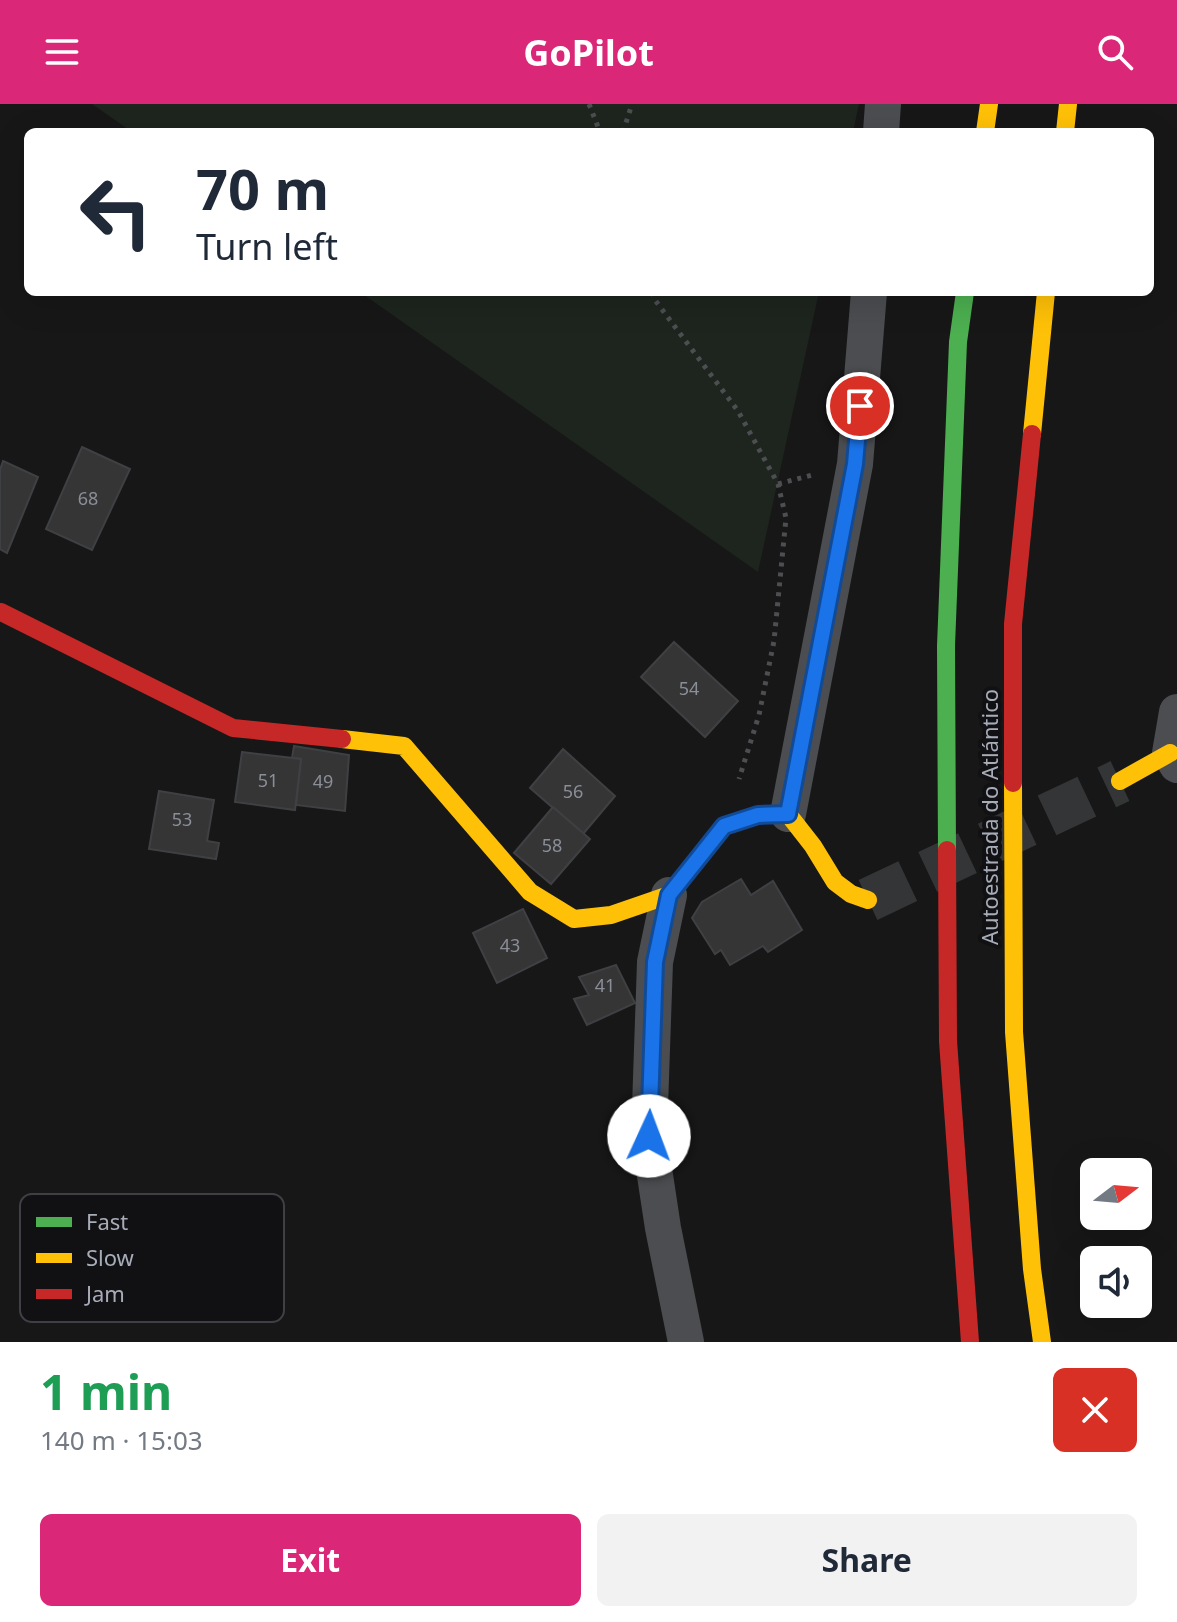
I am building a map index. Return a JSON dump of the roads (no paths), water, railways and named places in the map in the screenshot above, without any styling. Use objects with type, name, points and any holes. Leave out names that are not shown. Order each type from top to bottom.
[{"type":"main road","points":[[986,128],[989,104]]},
{"type":"main road","points":[[1065,128],[1068,104]]},
{"type":"main road","name":"Autoestrada do Atlántico","points":[[964,296],[958,342],[946,646],[948,1041],[970,1342]]},
{"type":"main road","name":"Autoestrada do Atlántico","points":[[1042,1342],[1032,1269],[1014,1032],[1013,624],[1046,296]]},
{"type":"main road","points":[[1,612],[233,728],[404,746],[530,892],[574,919],[611,915],[669,895],[724,826],[758,815],[788,814],[835,882],[851,894],[868,900]]},
{"type":"main road","points":[[1120,781],[1173,759]]},
{"type":"street","points":[[881,128],[883,104]]},
{"type":"street","points":[[788,814],[855,464],[869,296]]},
{"type":"street","points":[[1173,759],[1177,712]]},
{"type":"street","points":[[669,895],[655,962],[649,1136],[663,1228],[686,1342]]},
{"type":"tunnel","points":[[868,900],[1120,781]]}]
